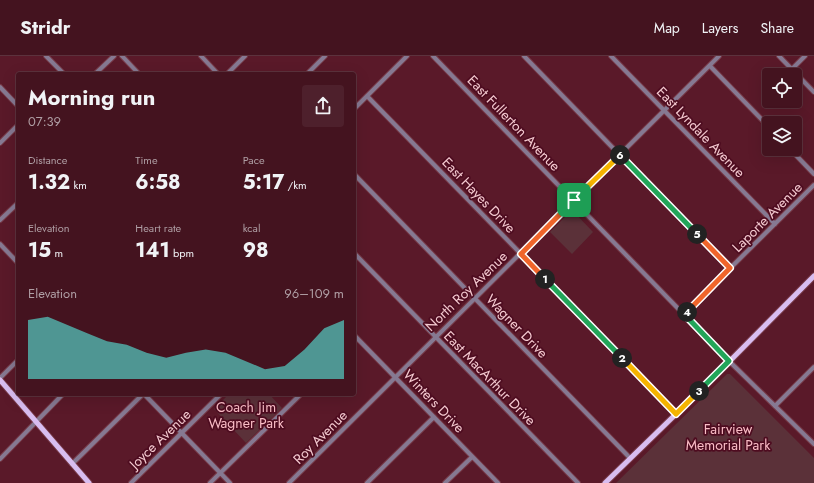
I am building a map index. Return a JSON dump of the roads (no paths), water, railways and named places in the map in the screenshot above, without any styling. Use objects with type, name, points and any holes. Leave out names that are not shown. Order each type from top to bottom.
[{"type":"main road","points":[[605,483],[814,276]]},
{"type":"main road","points":[[0,379],[89,483]]},
{"type":"street","points":[[46,56],[62,72]]},
{"type":"street","points":[[97,72],[114,56]]},
{"type":"street","points":[[122,56],[137,72]]},
{"type":"street","points":[[201,56],[216,72]]},
{"type":"street","points":[[229,72],[245,56]]},
{"type":"street","points":[[309,72],[325,56]]},
{"type":"street","points":[[356,107],[407,56]]},
{"type":"street","name":"East Fullerton Avenue","points":[[433,56],[729,361],[814,444]]},
{"type":"street","points":[[524,56],[730,268]]},
{"type":"street","name":"East Lyndale Avenue","points":[[611,56],[775,224]]},
{"type":"street","name":"North Roy Avenue","points":[[416,356],[521,254],[719,56]]},
{"type":"street","points":[[779,56],[791,68]]},
{"type":"street","points":[[793,68],[805,56]]},
{"type":"street","points":[[710,66],[762,120]]},
{"type":"street","points":[[802,79],[814,92]]},
{"type":"street","points":[[0,87],[16,104]]},
{"type":"street","name":"East Hayes Drive","points":[[367,96],[676,414]]},
{"type":"street","points":[[0,143],[16,127]]},
{"type":"street","points":[[797,156],[814,174]]},
{"type":"street","name":"Wagner Drive","points":[[356,176],[630,458]]},
{"type":"street","name":"Laporte Avenue","points":[[684,314],[814,185]]},
{"type":"street","points":[[0,220],[16,205]]},
{"type":"street","points":[[0,244],[16,261]]},
{"type":"street","name":"East MacArthur Drive","points":[[356,255],[578,483]]},
{"type":"street","name":"Winters Drive","points":[[356,340],[395,377],[498,483]]},
{"type":"street","name":"Roy Avenue","points":[[289,483],[416,356]]},
{"type":"street","points":[[0,379],[16,362]]},
{"type":"street","points":[[775,406],[814,367]]},
{"type":"street","points":[[0,459],[61,396]]},
{"type":"street","points":[[72,464],[141,396]]},
{"type":"street","points":[[145,396],[230,483]]},
{"type":"street","name":"Joyce Avenue","points":[[131,483],[219,396]]},
{"type":"street","points":[[210,483],[299,396]]},
{"type":"street","points":[[367,483],[434,417]]},
{"type":"street","points":[[445,483],[472,457]]},
{"type":"park label","name":"Coach Jim Wagner Park","points":[[246,416]]},
{"type":"park label","name":"Fairview Memorial Park","points":[[728,438]]}]
